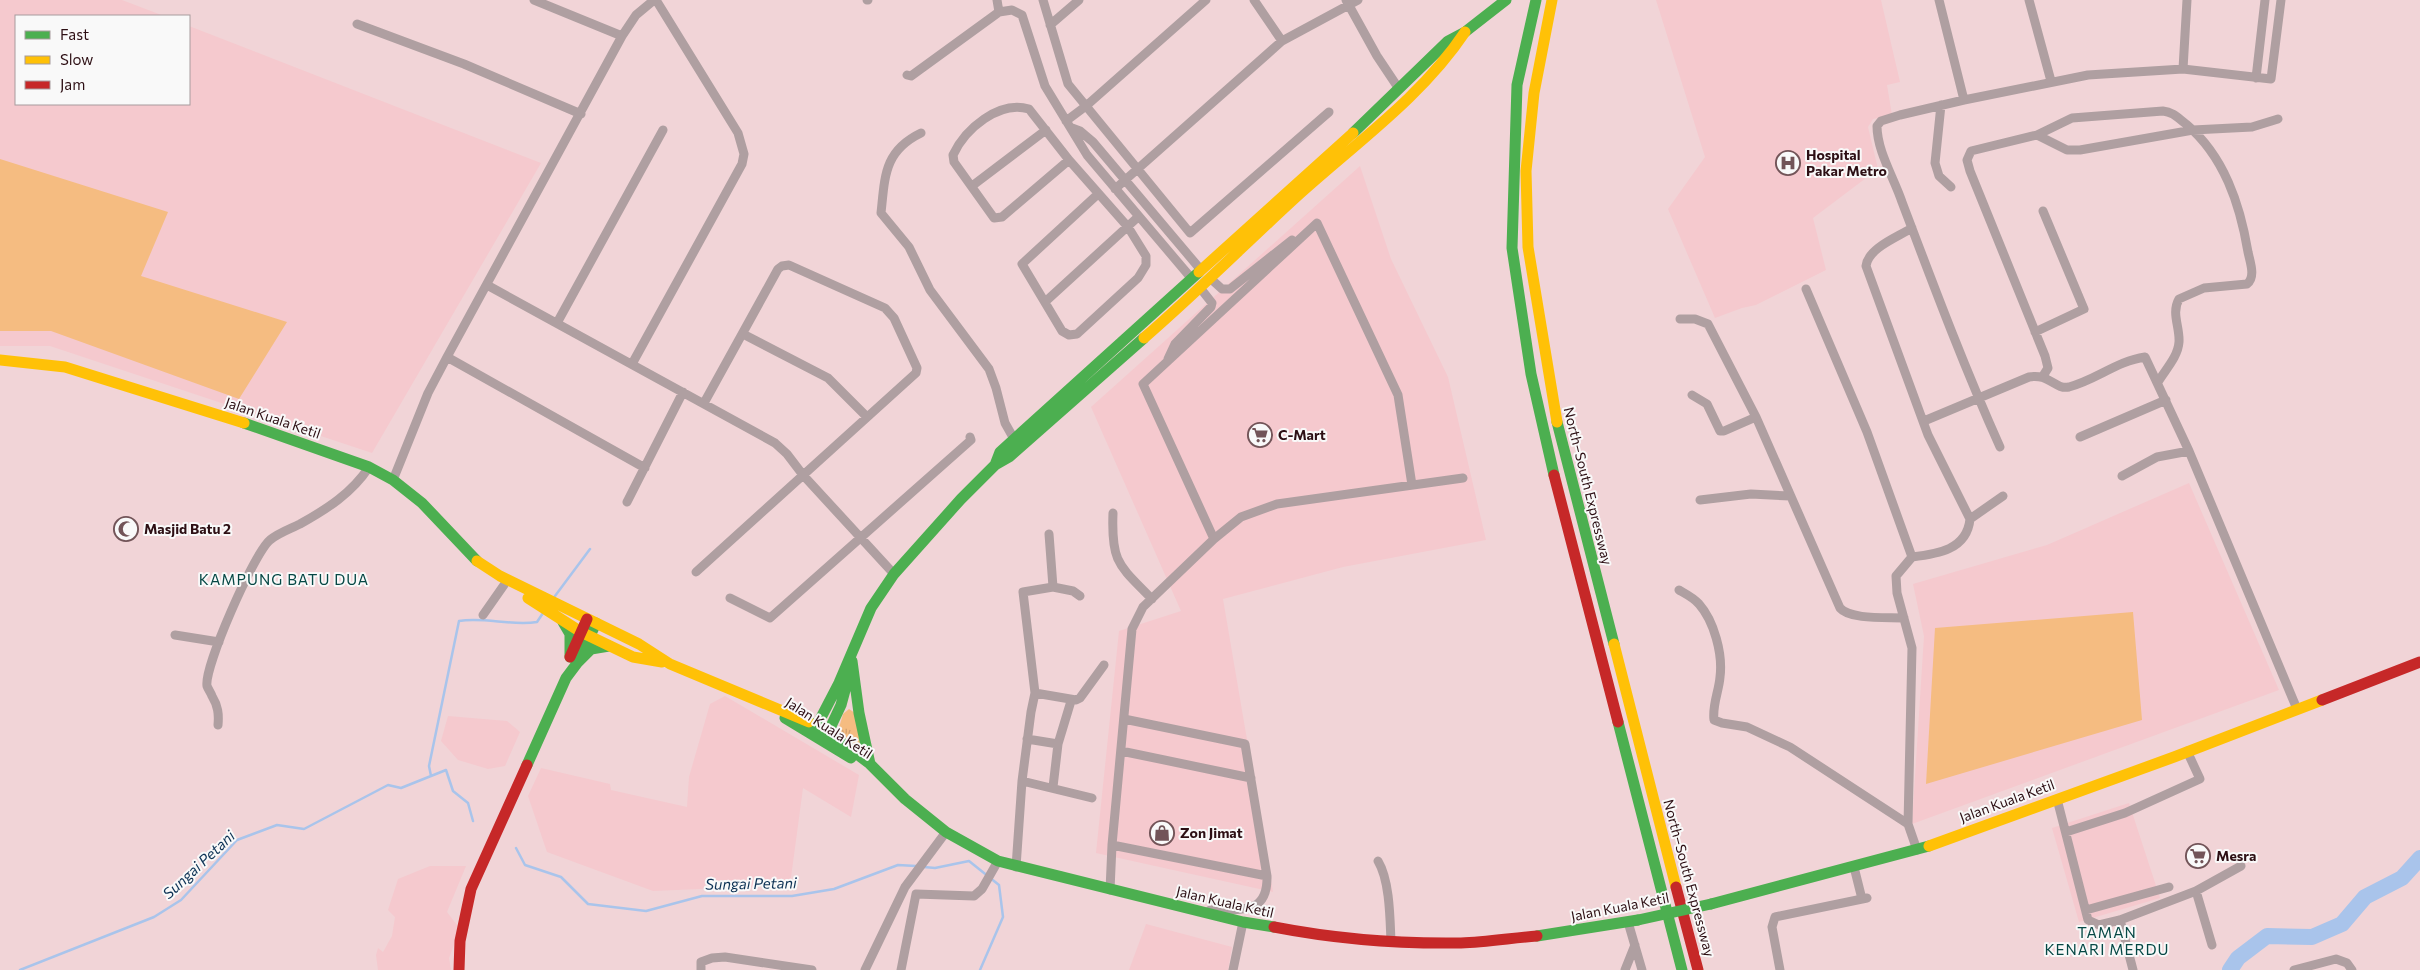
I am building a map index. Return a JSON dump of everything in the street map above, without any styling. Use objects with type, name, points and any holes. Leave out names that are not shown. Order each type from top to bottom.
[{"type":"main road","points":[[995,465],[1000,452],[1192,279],[1399,89],[1448,41],[1465,32],[1506,0]]},
{"type":"main road","points":[[1536,0],[1517,85],[1512,248],[1530,374],[1558,496],[1682,970]]},
{"type":"main road","name":"North–South Expressway","points":[[1552,0],[1534,93],[1526,171],[1528,247],[1554,412],[1698,970]]},
{"type":"main road","points":[[814,730],[839,683],[871,608],[894,574],[956,504],[995,465],[1009,457],[1201,289],[1294,199],[1408,98],[1451,53],[1465,32]]},
{"type":"main road","points":[[1201,270],[1211,279]]},
{"type":"main road","points":[[1192,279],[1201,289]]},
{"type":"main road","name":"Jalan Kuala Ketil","points":[[0,360],[65,367],[95,375],[265,430],[369,467],[393,480],[422,503],[478,562],[502,581],[509,579],[586,634],[633,657],[670,664]]},
{"type":"main road","points":[[556,612],[570,634],[574,659]]},
{"type":"main road","name":"Jalan Kuala Ketil","points":[[556,612],[592,621],[639,644],[670,664],[762,702],[814,730],[870,764],[880,777],[946,832],[998,862],[1243,922],[1313,936],[1391,942],[1463,942],[1550,936],[1711,904],[1854,867],[1916,850],[2057,799],[2420,662]]},
{"type":"main road","points":[[459,970],[460,941],[472,889],[592,621]]},
{"type":"main road","points":[[826,737],[840,712],[848,687],[856,641]]},
{"type":"main road","points":[[574,659],[594,647],[600,645],[611,646]]},
{"type":"main road","points":[[852,661],[859,713],[870,764]]},
{"type":"main road","name":"Jalan Kuala Ketil","points":[[826,737],[874,775],[880,777]]},
{"type":"street","points":[[534,0],[622,36]]},
{"type":"street","points":[[393,480],[428,393],[622,36],[636,15],[655,0],[738,133],[743,143],[744,154],[742,164],[632,364]]},
{"type":"street","points":[[996,0],[999,12]]},
{"type":"street","points":[[1043,0],[1068,84],[1190,233],[1329,112]]},
{"type":"street","points":[[1050,25],[1080,0]]},
{"type":"street","points":[[1069,124],[1086,106],[1206,0]]},
{"type":"street","points":[[1254,0],[1282,41]]},
{"type":"street","points":[[1115,189],[1282,41],[1347,3],[1358,0]]},
{"type":"street","points":[[1939,0],[1964,100]]},
{"type":"street","points":[[2030,0],[2051,81]]},
{"type":"street","points":[[2183,69],[2188,0]]},
{"type":"street","points":[[2256,78],[2265,0]]},
{"type":"street","points":[[2000,447],[1978,398],[1912,228],[1883,150],[1877,126],[1881,121],[1941,105],[2051,81],[2088,75],[2183,69],[2271,79],[2281,0]]},
{"type":"street","points":[[1347,3],[1377,56],[1399,89]]},
{"type":"street","points":[[906,75],[911,76],[999,12],[1012,10],[1022,16],[1045,86],[1087,155],[1192,279]]},
{"type":"street","points":[[357,24],[464,64],[581,114]]},
{"type":"street","points":[[1941,105],[1935,162],[1939,176],[1951,187]]},
{"type":"street","points":[[1069,160],[1000,219],[991,215],[954,162],[953,155],[969,134],[991,115],[1004,108],[1020,106],[1029,109],[1069,160],[1128,227],[1146,256],[1146,265],[1138,278],[1077,334],[1069,335],[1062,331],[1022,266],[1023,262],[1098,194]]},
{"type":"street","points":[[2043,376],[2048,368],[2047,362],[1993,231],[1967,160],[1971,151],[2038,135],[2072,118],[2163,111],[2174,114],[2193,130],[2217,160],[2235,195],[2244,226],[2252,277],[2246,284],[2204,288],[2179,299],[2175,309],[2179,340],[2178,348],[2158,382]]},
{"type":"street","points":[[2038,135],[2067,150],[2073,151],[2193,130],[2244,128],[2278,119]]},
{"type":"street","points":[[1069,124],[1093,142],[1201,270]]},
{"type":"street","points":[[557,323],[663,130]]},
{"type":"street","points":[[972,186],[1046,130]]},
{"type":"street","points":[[921,133],[906,140],[896,150],[891,159],[885,175],[881,212],[909,247],[930,290],[989,369],[996,388],[1004,423],[1014,439]]},
{"type":"street","points":[[2034,332],[2084,309],[2043,211]]},
{"type":"street","points":[[1045,302],[1138,217]]},
{"type":"street","points":[[1214,538],[1143,384],[1317,223],[1395,389],[1412,485]]},
{"type":"street","points":[[1912,228],[1878,248],[1867,260],[1866,266],[1935,449],[1970,519]]},
{"type":"street","points":[[1211,279],[1222,289],[1230,289],[1290,241],[1303,236]]},
{"type":"street","points":[[696,572],[916,373],[917,368],[894,318],[885,308],[789,265],[782,266],[778,269],[704,403]]},
{"type":"street","points":[[487,285],[775,443],[894,574]]},
{"type":"street","points":[[1167,362],[1175,344],[1211,307],[1212,303],[1201,289]]},
{"type":"street","points":[[1806,289],[1867,432],[1912,558]]},
{"type":"street","points":[[1680,319],[1695,319],[1708,324],[1756,416],[1842,611],[1855,616],[1904,618]]},
{"type":"street","points":[[743,334],[828,378],[866,417]]},
{"type":"street","points":[[447,357],[645,468]]},
{"type":"street","points":[[1924,421],[2029,377],[2043,376],[2059,386],[2070,386],[2124,362],[2145,357],[2189,451],[2297,709]]},
{"type":"street","points":[[627,502],[683,392]]},
{"type":"street","points":[[1692,395],[1707,404],[1720,431],[1724,432],[1756,416]]},
{"type":"street","points":[[2080,437],[2166,400]]},
{"type":"street","points":[[730,598],[770,619],[971,440],[970,437]]},
{"type":"street","points":[[2122,476],[2157,457],[2189,451]]},
{"type":"street","points":[[218,725],[218,710],[207,686],[211,662],[229,616],[260,552],[270,540],[308,520],[345,495],[359,483],[369,467]]},
{"type":"street","points":[[1110,890],[1112,845],[1132,629],[1143,607],[1214,538],[1241,517],[1278,504],[1462,478]]},
{"type":"street","points":[[1700,500],[1751,494],[1790,496]]},
{"type":"street","points":[[1916,850],[1908,824],[1912,648],[1897,593],[1896,576],[1912,558],[1937,554],[1957,545],[1965,535],[1970,519],[2002,496]]},
{"type":"street","points":[[1113,513],[1112,538],[1116,559],[1152,599]]},
{"type":"street","points":[[1049,534],[1053,587]]},
{"type":"street","points":[[484,615],[502,581]]},
{"type":"street","points":[[1016,867],[1022,780],[1027,739],[1036,693],[1023,592],[1053,587],[1073,591],[1080,596]]},
{"type":"street","points":[[1680,590],[1698,602],[1709,617],[1715,636],[1720,677],[1713,713],[1714,720],[1747,727],[1790,747],[1908,824]]},
{"type":"street","points":[[175,635],[219,642]]},
{"type":"street","points":[[1036,693],[1071,701],[1080,698],[1104,665]]},
{"type":"street","points":[[1052,787],[1058,744],[1071,701]]},
{"type":"street","points":[[1124,719],[1245,744],[1268,876],[1266,893],[1263,899],[1254,906],[1245,909],[1198,911]]},
{"type":"street","points":[[1027,739],[1058,744]]},
{"type":"street","points":[[1121,751],[1251,778]]},
{"type":"street","points":[[2066,832],[2124,813],[2200,779],[2187,751]]},
{"type":"street","points":[[1022,780],[1092,798]]},
{"type":"street","points":[[2057,799],[2088,920],[2093,923],[2100,925],[2120,920],[2196,891],[2241,866]]},
{"type":"street","points":[[865,970],[907,884],[946,832]]},
{"type":"street","points":[[1112,845],[1268,876]]},
{"type":"street","points":[[1378,861],[1382,868],[1386,890],[1391,942]]},
{"type":"street","points":[[907,884],[916,894],[970,897],[982,889],[998,862]]},
{"type":"street","points":[[1780,970],[1772,927],[1775,917],[1865,899],[1854,867]]},
{"type":"street","points":[[2086,910],[2169,888]]},
{"type":"street","points":[[2196,891],[2212,945]]},
{"type":"street","points":[[901,970],[916,894]]},
{"type":"street","points":[[2120,920],[2132,970]]},
{"type":"street","points":[[1633,921],[1635,945],[1642,970]]},
{"type":"street","points":[[1234,970],[1243,922]]},
{"type":"street","points":[[1625,970],[1635,945]]},
{"type":"street","points":[[701,970],[702,962],[718,957],[812,970]]},
{"type":"street","points":[[2294,970],[2336,960],[2347,963],[2352,970]]},
{"type":"shaded area","points":[[0,0],[122,0],[161,15],[15,15],[15,105],[190,105],[190,26],[541,163],[372,453],[50,346],[0,346]]},
{"type":"shaded area","name":"Hospital Pakar Metro","points":[[1656,0],[1881,0],[1900,82],[1887,85],[1892,115],[1873,119],[1868,127],[1878,169],[1813,218],[1826,270],[1756,305],[1715,318],[1668,209],[1705,157]]},
{"type":"shaded area","points":[[1360,166],[1391,259],[1448,377],[1486,540],[1343,567],[1223,599],[1273,892],[1096,853],[1119,631],[1181,611],[1091,407]]},
{"type":"shaded area","points":[[2189,483],[2279,690],[1912,824],[1924,636],[1913,584],[2047,545]]},
{"type":"shaded area","points":[[725,696],[859,775],[851,817],[803,788],[790,885],[653,891],[547,852],[528,796],[541,768],[610,784],[611,790],[687,807],[689,777],[710,704]]},
{"type":"shaded area","points":[[448,716],[507,721],[520,732],[505,766],[488,769],[458,760],[441,741]]},
{"type":"shaded area","points":[[2129,803],[2160,898],[2079,922],[2052,828]]},
{"type":"shaded area","points":[[430,866],[466,866],[447,912],[460,929],[449,958],[451,970],[378,970],[376,955],[378,948],[383,952],[392,936],[395,917],[388,910],[398,879]]},
{"type":"shaded area","points":[[1146,924],[1232,947],[1228,970],[1129,970]]},
{"type":"green space","points":[[0,159],[168,212],[141,276],[287,322],[239,399],[51,331],[0,331]]},
{"type":"green space","points":[[2133,612],[2142,720],[1926,784],[1935,628]]},
{"type":"green space","points":[[849,709],[855,713],[865,752],[838,731],[843,714]]},
{"type":"waterway","points":[[555,596],[590,549]]},
{"type":"waterway","points":[[431,776],[429,766],[459,621],[478,620],[527,623],[537,622],[543,613]]},
{"type":"waterway","name":"Sungai Petani","points":[[20,970],[154,917],[181,900],[237,840],[277,825],[304,829],[388,785],[401,788],[446,770],[453,791],[468,803],[473,821]]},
{"type":"waterway","name":"Sungai Petani","points":[[516,848],[525,865],[561,877],[588,904],[646,911],[702,896],[792,896],[834,889],[898,865],[916,866]]},
{"type":"waterway","points":[[2230,970],[2238,958],[2267,936],[2312,937],[2342,924],[2365,897],[2402,878],[2420,858]]},
{"type":"waterway","name":"Sungai Petani","points":[[924,867],[935,868],[969,861],[999,885],[1003,917],[980,970]]},
{"type":"traffic: fast","points":[[1353,133],[1448,41],[1465,32],[1506,0]]},
{"type":"traffic: fast","points":[[1536,0],[1517,85],[1512,248],[1531,374],[1554,475]]},
{"type":"traffic: fast","points":[[995,465],[1000,452],[1199,272]]},
{"type":"traffic: fast","points":[[813,733],[839,683],[871,608],[894,574],[961,499],[995,465],[1009,457],[1144,338]]},
{"type":"traffic: fast","points":[[1557,422],[1614,644]]},
{"type":"traffic: fast","points":[[244,423],[369,467],[393,480],[422,503],[477,561]]},
{"type":"traffic: fast","points":[[563,622],[570,634],[570,657]]},
{"type":"traffic: fast","points":[[527,765],[566,678],[578,662],[596,623]]},
{"type":"traffic: fast","points":[[578,662],[591,649],[609,646]]},
{"type":"traffic: fast","points":[[852,661],[859,713],[870,764]]},
{"type":"traffic: fast","points":[[825,739],[841,705],[851,668]]},
{"type":"traffic: fast","points":[[785,718],[851,758]]},
{"type":"traffic: fast","points":[[809,722],[828,732],[870,764],[905,799],[946,832],[998,861],[1243,922],[1274,927]]},
{"type":"traffic: fast","points":[[1618,722],[1682,970]]},
{"type":"traffic: fast","points":[[1711,904],[1929,846]]},
{"type":"traffic: fast","points":[[1638,920],[1711,904]]},
{"type":"traffic: fast","points":[[1537,936],[1638,920]]},
{"type":"traffic: slow","points":[[1552,0],[1534,93],[1526,171],[1528,247],[1557,422]]},
{"type":"traffic: slow","points":[[1144,338],[1294,199],[1407,100],[1447,56],[1465,32]]},
{"type":"traffic: slow","points":[[1199,272],[1353,133]]},
{"type":"traffic: slow","points":[[0,360],[65,367],[244,423]]},
{"type":"traffic: slow","points":[[477,561],[500,576],[639,644],[670,664],[809,722]]},
{"type":"traffic: slow","points":[[528,598],[581,632],[633,657],[662,662]]},
{"type":"traffic: slow","points":[[1614,644],[1676,887]]},
{"type":"traffic: slow","points":[[1929,846],[2174,757],[2322,700]]},
{"type":"traffic: jam","points":[[1554,475],[1618,722]]},
{"type":"traffic: jam","points":[[570,657],[587,619]]},
{"type":"traffic: jam","points":[[2322,700],[2420,662]]},
{"type":"traffic: jam","points":[[459,970],[460,941],[471,889],[527,765]]},
{"type":"traffic: jam","points":[[1676,887],[1698,970]]},
{"type":"traffic: jam","points":[[1274,927],[1344,938],[1414,943],[1480,942],[1537,936]]},
{"type":"place","name":"Hospital Pakar Metro","points":[[1788,163]]},
{"type":"place","name":"C-Mart","points":[[1260,435]]},
{"type":"place","name":"Masjid Batu 2","points":[[126,529]]},
{"type":"place","name":"Zon Jimat","points":[[1162,833]]},
{"type":"place","name":"Mesra","points":[[2198,856]]},
{"type":"district","name":"KAMPUNG BATU DUA","points":[[284,580]]},
{"type":"district","name":"TAMAN KENARI MERDU","points":[[2107,942]]}]
